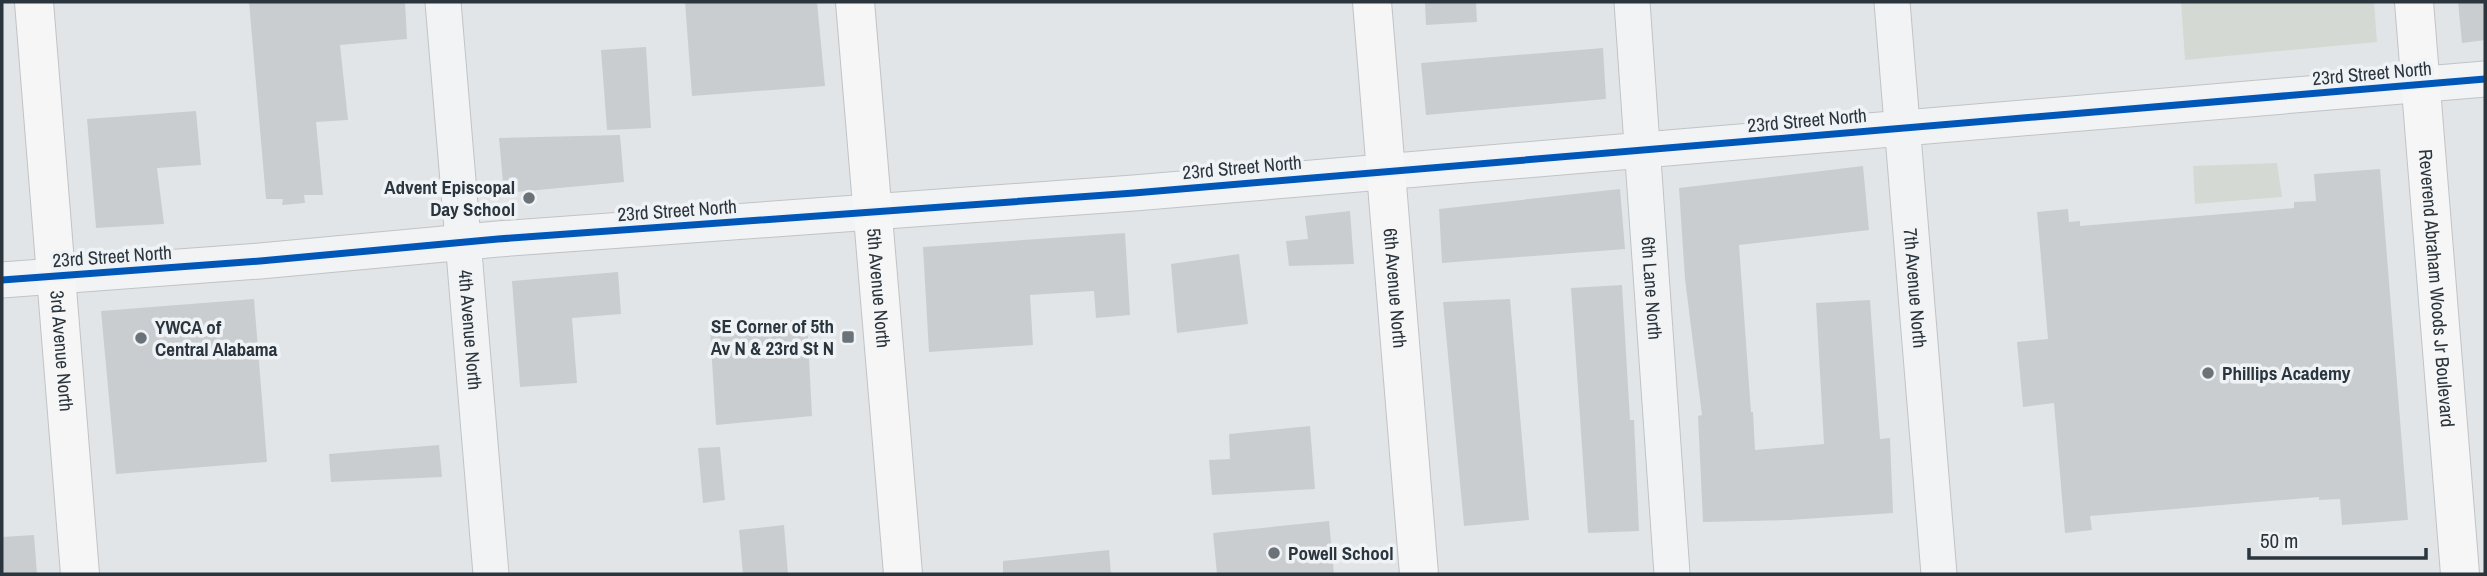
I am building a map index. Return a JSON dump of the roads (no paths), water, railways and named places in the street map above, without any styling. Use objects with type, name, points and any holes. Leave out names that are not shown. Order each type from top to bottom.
[{"type":"main road","name":"3rd Avenue North","points":[[34,2],[80,574]]},
{"type":"main road","name":"5th Avenue North","points":[[855,2],[903,574]]},
{"type":"main road","name":"6th Avenue North","points":[[1372,2],[1419,574]]},
{"type":"main road","name":"Reverend Abraham Woods Jr Boulevard","points":[[2414,2],[2460,574]]},
{"type":"street","name":"4th Avenue North","points":[[443,2],[491,574]]},
{"type":"street","name":"6th Lane North","points":[[1632,2],[1672,574]]},
{"type":"street","name":"7th Avenue North","points":[[1892,2],[1939,574]]},
{"type":"street","name":"23rd Street North","points":[[2,280],[873,210],[1134,193],[2485,79]]},
{"type":"place","name":"Advent Episcopal Day School","points":[[529,198]]},
{"type":"place","name":"SE Corner of 5th Av N & 23rd St N","points":[[848,337]]},
{"type":"place","name":"YWCA of Central Alabama","points":[[141,338]]},
{"type":"place","name":"Phillips Academy","points":[[2208,373]]},
{"type":"place","name":"Powell School","points":[[1274,553]]}]
